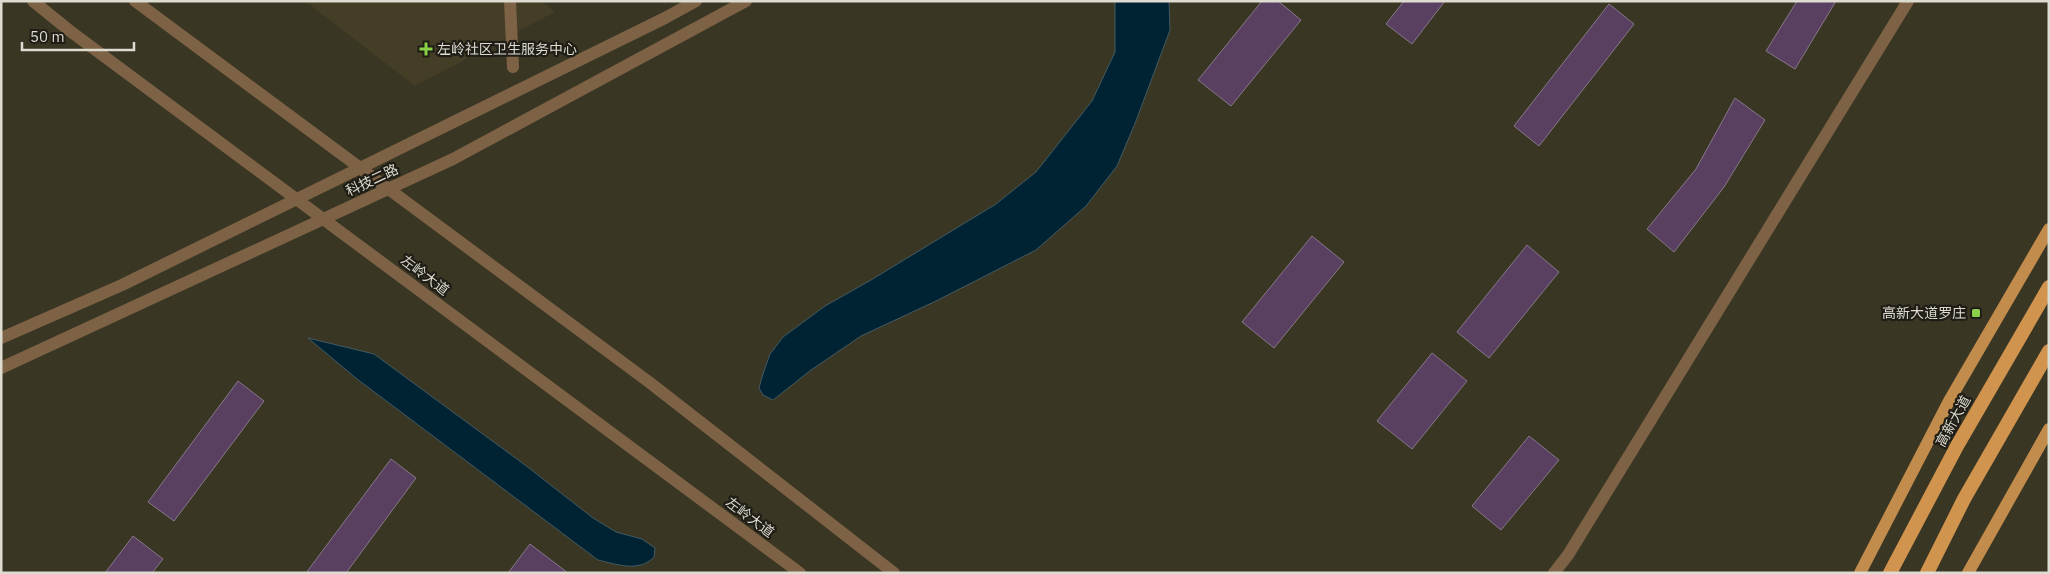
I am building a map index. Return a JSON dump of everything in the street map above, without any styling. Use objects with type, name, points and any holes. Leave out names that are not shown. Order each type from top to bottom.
[{"type":"highway","name":"高新大道","points":[[1890,573],[1957,446],[2049,287]]},
{"type":"highway","points":[[1927,573],[1964,499],[2049,351]]},
{"type":"main road","points":[[1860,573],[1949,401],[2049,229]]},
{"type":"main road","points":[[1968,573],[2049,429]]},
{"type":"street","name":"左岭大道","points":[[33,1],[800,573]]},
{"type":"street","points":[[135,1],[649,382],[894,573]]},
{"type":"street","points":[[510,1],[513,67]]},
{"type":"street","name":"科技二路","points":[[1,338],[122,285],[696,1]]},
{"type":"street","name":"科技二路","points":[[1,368],[453,159],[746,1]]},
{"type":"street","points":[[1554,573],[1568,555],[1908,1]]},
{"type":"shaded area","name":"左岭社区卫生服务中心","points":[[305,1],[541,1],[555,12],[415,86]]},
{"type":"water","points":[[1115,1],[1169,1],[1170,30],[1117,166],[1086,206],[1036,250],[936,301],[861,336],[811,370],[773,400],[763,395],[759,388],[762,377],[770,354],[783,337],[825,306],[996,204],[1036,172],[1092,101],[1115,52]]},
{"type":"water","points":[[308,338],[374,354],[525,465],[593,518],[616,532],[642,539],[655,548],[654,557],[648,562],[634,566],[598,560],[357,379]]},
{"type":"building","points":[[1262,1],[1278,1],[1301,20],[1231,106],[1198,80]]},
{"type":"building","points":[[1404,1],[1445,1],[1412,44],[1386,24]]},
{"type":"building","points":[[1797,1],[1836,1],[1795,69],[1766,51]]},
{"type":"building","points":[[1609,4],[1634,24],[1539,146],[1514,126]]},
{"type":"building","points":[[1735,98],[1765,120],[1724,187],[1674,252],[1647,229],[1696,169]]},
{"type":"building","points":[[1312,236],[1344,262],[1274,348],[1242,322]]},
{"type":"building","points":[[1527,245],[1559,272],[1489,358],[1457,332]]},
{"type":"building","points":[[1432,353],[1467,381],[1412,449],[1377,421]]},
{"type":"building","points":[[238,381],[264,401],[174,521],[148,502]]},
{"type":"building","points":[[1529,436],[1559,460],[1501,530],[1472,506]]},
{"type":"building","points":[[391,459],[416,478],[346,573],[306,573]]},
{"type":"building","points":[[133,536],[163,559],[152,573],[105,573]]},
{"type":"building","points":[[530,544],[568,573],[508,573]]},
{"type":"place","name":"左岭社区卫生服务中心","points":[[426,49]]},
{"type":"place","name":"高新大道罗庄","points":[[1976,313]]}]
